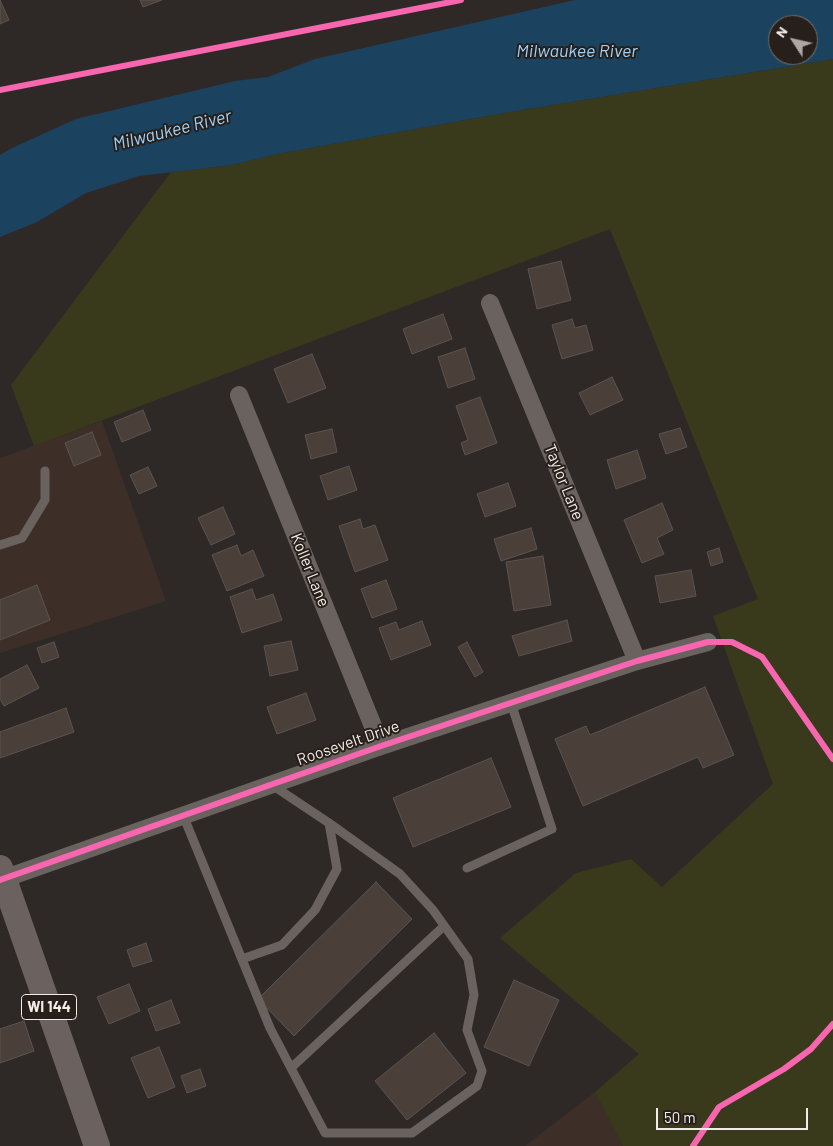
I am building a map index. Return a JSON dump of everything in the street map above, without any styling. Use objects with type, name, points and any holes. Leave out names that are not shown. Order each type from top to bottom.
[{"type":"main road","name":"WI 144","points":[[1,876],[97,1146]]},
{"type":"street","name":"Taylor Lane","points":[[490,303],[637,661]]},
{"type":"street","name":"Koller Lane","points":[[239,395],[381,746]]},
{"type":"street","name":"Roosevelt Drive","points":[[1,876],[637,661],[708,642]]},
{"type":"lane","points":[[0,545],[22,538],[36,515],[45,500],[45,471]]},
{"type":"lane","points":[[467,868],[552,829],[511,703]]},
{"type":"lane","points":[[183,815],[270,1028],[325,1133],[412,1133],[477,1086],[482,1071],[467,1030],[474,996],[468,959],[433,910],[400,874],[330,823],[271,784]]},
{"type":"lane","points":[[242,959],[282,945],[315,910],[337,869],[330,823]]},
{"type":"lane","points":[[291,1068],[444,926]]},
{"type":"shaded area","points":[[102,421],[166,601],[0,653],[0,458]]},
{"type":"shaded area","points":[[595,1092],[623,1146],[525,1146]]},
{"type":"green space","points":[[833,59],[833,1146],[623,1146],[595,1092],[639,1054],[500,938],[576,873],[631,859],[662,887],[773,784],[713,616],[758,599],[610,229],[34,446],[11,385],[171,172],[232,165],[277,154],[504,113],[796,65],[818,65],[818,61]]},
{"type":"water","name":"Milwaukee River","points":[[575,0],[833,0],[833,59],[818,61],[818,15],[768,15],[768,65],[796,65],[504,113],[277,154],[232,165],[139,176],[86,193],[37,222],[0,237],[0,155],[76,119],[235,81],[268,77],[315,59]]},
{"type":"building","points":[[0,0],[9,20],[0,24]]},
{"type":"building","points":[[140,0],[162,0],[143,7]]},
{"type":"building","points":[[561,261],[571,300],[537,309],[528,269]]},
{"type":"building","points":[[443,314],[452,339],[412,354],[403,329]]},
{"type":"building","points":[[572,319],[575,328],[586,325],[593,350],[562,359],[552,325]]},
{"type":"building","points":[[465,348],[475,379],[448,388],[438,357]]},
{"type":"building","points":[[312,354],[326,388],[288,403],[274,369]]},
{"type":"building","points":[[612,377],[623,400],[590,415],[579,393]]},
{"type":"building","points":[[480,397],[497,443],[465,455],[461,443],[468,440],[456,406]]},
{"type":"building","points":[[143,410],[151,430],[122,442],[114,422]]},
{"type":"building","points":[[680,428],[687,447],[666,454],[659,434]]},
{"type":"building","points":[[332,429],[337,452],[311,459],[305,435]]},
{"type":"building","points":[[92,432],[101,455],[74,466],[65,443]]},
{"type":"building","points":[[637,450],[646,478],[616,489],[607,460]]},
{"type":"building","points":[[349,466],[357,490],[328,500],[320,476]]},
{"type":"building","points":[[148,467],[157,486],[139,494],[130,475]]},
{"type":"building","points":[[508,483],[516,506],[485,517],[477,494]]},
{"type":"building","points":[[662,503],[673,530],[657,538],[664,554],[642,563],[624,520]]},
{"type":"building","points":[[223,507],[235,534],[211,545],[198,518]]},
{"type":"building","points":[[360,519],[363,529],[375,525],[388,560],[355,572],[339,526]]},
{"type":"building","points":[[531,528],[537,549],[501,561],[494,539]]},
{"type":"building","points":[[237,545],[241,556],[253,550],[264,576],[227,591],[212,555]]},
{"type":"building","points":[[719,548],[723,562],[711,566],[707,552]]},
{"type":"building","points":[[543,556],[551,605],[514,611],[506,562]]},
{"type":"building","points":[[691,570],[696,596],[660,603],[655,576]]},
{"type":"building","points":[[386,580],[397,609],[372,618],[361,589]]},
{"type":"building","points":[[37,585],[50,620],[0,640],[0,600]]},
{"type":"building","points":[[252,589],[256,600],[273,594],[282,620],[242,633],[230,597]]},
{"type":"building","points":[[567,620],[572,641],[519,656],[512,636]]},
{"type":"building","points":[[422,621],[431,645],[391,660],[379,628],[396,622],[399,630]]},
{"type":"building","points":[[291,641],[298,670],[270,676],[264,646]]},
{"type":"building","points":[[54,642],[59,657],[42,663],[37,648]]},
{"type":"building","points":[[467,642],[483,672],[475,677],[458,647]]},
{"type":"building","points":[[27,665],[39,688],[4,706],[0,699],[0,679]]},
{"type":"building","points":[[705,687],[734,755],[703,768],[698,757],[583,806],[555,739],[586,726],[590,735]]},
{"type":"building","points":[[306,693],[316,720],[277,734],[267,707]]},
{"type":"building","points":[[66,708],[74,732],[0,758],[0,732]]},
{"type":"building","points":[[491,758],[511,807],[413,847],[393,798]]},
{"type":"building","points":[[376,882],[412,919],[294,1036],[258,999]]},
{"type":"building","points":[[146,943],[152,961],[133,967],[127,950]]},
{"type":"building","points":[[514,980],[559,1000],[529,1066],[484,1047]]},
{"type":"building","points":[[129,984],[140,1011],[109,1024],[97,997]]},
{"type":"building","points":[[171,1000],[180,1023],[156,1031],[148,1009]]},
{"type":"building","points":[[24,1021],[34,1051],[0,1063],[0,1029]]},
{"type":"building","points":[[434,1033],[466,1073],[407,1120],[375,1081]]},
{"type":"building","points":[[159,1047],[175,1087],[148,1098],[131,1058]]},
{"type":"building","points":[[200,1069],[206,1086],[187,1093],[181,1076]]},
{"type":"cycle path","points":[[0,90],[461,0]]},
{"type":"cycle path","points":[[0,880],[381,746],[637,661],[708,642],[732,642],[762,657],[833,759]]},
{"type":"cycle path","points":[[693,1146],[719,1107],[784,1069],[811,1049],[833,1024]]}]
